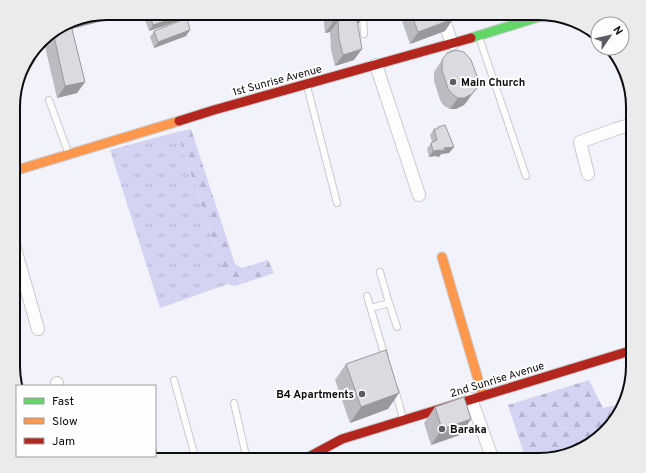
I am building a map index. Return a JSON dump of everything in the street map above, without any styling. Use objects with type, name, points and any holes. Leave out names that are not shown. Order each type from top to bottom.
[{"type":"street","points":[[444,20],[452,44]]},
{"type":"street","name":"1st Sunrise Avenue","points":[[20,169],[214,110],[452,44],[522,20]]},
{"type":"street","points":[[376,65],[419,194]]},
{"type":"street","points":[[588,174],[580,142],[626,126]]},
{"type":"street","points":[[442,257],[491,453]]},
{"type":"street","points":[[20,266],[38,329]]},
{"type":"street","name":"2nd Sunrise Avenue","points":[[315,453],[342,440],[626,352]]},
{"type":"lane","points":[[363,20],[364,34]]},
{"type":"lane","points":[[478,36],[526,176]]},
{"type":"lane","points":[[307,84],[337,202]]},
{"type":"lane","points":[[49,100],[69,154]]},
{"type":"lane","points":[[380,272],[397,327]]},
{"type":"lane","points":[[367,296],[386,360]]},
{"type":"lane","points":[[370,308],[389,303]]},
{"type":"lane","points":[[174,380],[194,453]]},
{"type":"lane","points":[[393,383],[404,420]]},
{"type":"lane","points":[[234,403],[245,453]]},
{"type":"green space","points":[[191,129],[235,264],[242,268],[268,260],[274,273],[235,286],[228,284],[177,132]]},
{"type":"green space","points":[[177,132],[228,284],[160,308],[110,150]]},
{"type":"green space","points":[[589,380],[603,408],[617,405],[605,423],[588,438],[578,444],[562,450],[539,453],[524,453],[508,405]]},
{"type":"building","points":[[151,20],[168,20],[153,25]]},
{"type":"building","points":[[182,20],[188,20],[190,30],[158,42],[154,31]]},
{"type":"building","points":[[333,20],[357,20],[362,49],[343,55],[339,39],[338,21],[333,22]]},
{"type":"building","points":[[414,20],[450,20],[418,32]]},
{"type":"building","points":[[72,28],[85,82],[65,86],[54,38]]},
{"type":"building","points":[[456,50],[464,52],[471,60],[478,79],[477,88],[472,94],[464,98],[458,98],[448,89],[442,70],[442,60],[447,53]]},
{"type":"building","points":[[445,125],[454,147],[444,148],[444,151],[433,151],[431,143],[437,140],[434,129],[438,129],[438,127]]},
{"type":"building","points":[[386,350],[399,393],[361,407],[346,364]]},
{"type":"building","points":[[464,397],[471,419],[442,429],[435,407]]},
{"type":"traffic: fast","points":[[471,38],[529,20]]},
{"type":"traffic: slow","points":[[20,169],[179,121]]},
{"type":"traffic: slow","points":[[442,257],[483,396]]},
{"type":"traffic: jam","points":[[179,121],[471,38]]},
{"type":"traffic: jam","points":[[316,453],[342,439],[626,352]]},
{"type":"place","name":"Main Church","points":[[453,82]]},
{"type":"place","name":"B4 Apartments","points":[[362,394]]},
{"type":"place","name":"Baraka","points":[[442,429]]}]
